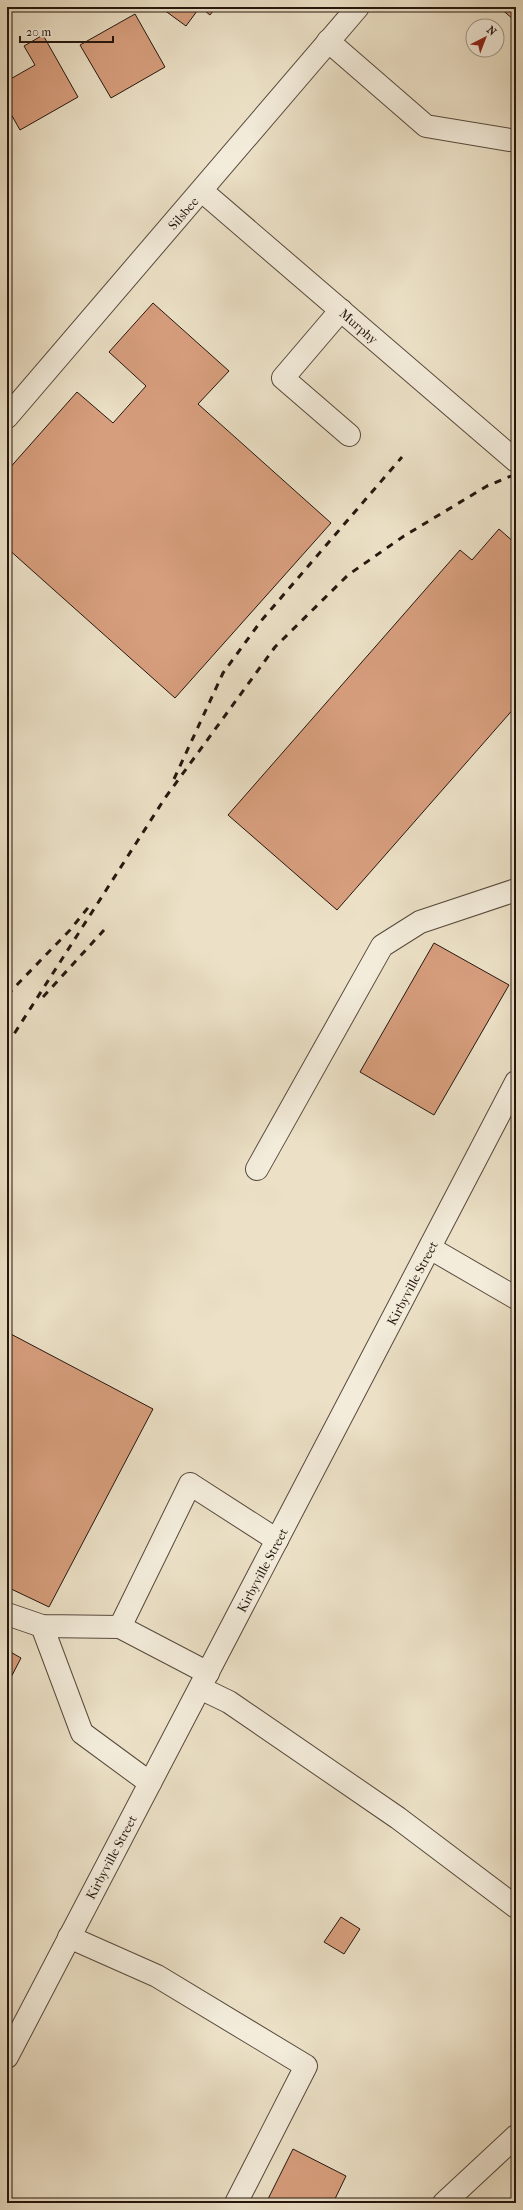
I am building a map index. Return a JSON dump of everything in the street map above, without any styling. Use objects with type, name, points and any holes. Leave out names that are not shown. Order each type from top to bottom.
[{"type":"street","name":"Silsbee","points":[[7,417],[358,7]]},
{"type":"street","points":[[328,41],[426,126],[516,140]]},
{"type":"street","name":"Murphy","points":[[202,191],[516,461]]},
{"type":"street","points":[[341,310],[283,378],[349,435]]},
{"type":"street","points":[[257,1169],[382,946],[420,922],[516,890]]},
{"type":"street","name":"Kirbyville Street","points":[[7,2057],[516,1082]]},
{"type":"street","points":[[430,1248],[516,1298]]},
{"type":"street","points":[[120,1627],[190,1484],[277,1540]]},
{"type":"street","points":[[7,1614],[42,1626],[120,1627],[204,1681],[228,1702],[398,1818],[516,1907]]},
{"type":"street","points":[[42,1626],[82,1733],[150,1783]]},
{"type":"street","points":[[69,1937],[157,1976],[306,2066],[236,2203]]},
{"type":"street","points":[[444,2203],[516,2136]]},
{"type":"building","points":[[160,7],[200,7],[186,26]]},
{"type":"building","points":[[200,7],[216,7],[210,15]]},
{"type":"building","points":[[499,7],[516,7],[516,18],[514,20]]},
{"type":"building","points":[[135,14],[165,67],[111,98],[80,45]]},
{"type":"building","points":[[43,35],[78,97],[20,130],[7,107],[7,81],[35,65],[24,46]]},
{"type":"building","points":[[153,303],[229,371],[198,404],[331,523],[175,698],[7,548],[7,471],[77,392],[113,423],[146,386],[109,352]]},
{"type":"building","points":[[499,529],[516,544],[516,706],[337,910],[228,815],[460,550],[472,560]]},
{"type":"building","points":[[434,943],[509,985],[434,1115],[360,1072]]},
{"type":"building","points":[[7,1332],[153,1409],[49,1607],[7,1587]]},
{"type":"building","points":[[7,1650],[21,1658],[7,1685]]},
{"type":"building","points":[[341,1917],[360,1929],[344,1954],[324,1942]]},
{"type":"building","points":[[293,2149],[346,2176],[333,2203],[266,2203]]},
{"type":"railway","points":[[174,779],[223,673],[261,621],[402,457]]},
{"type":"railway","points":[[7,1045],[165,798],[275,647],[348,575],[404,536],[487,486],[516,474]]},
{"type":"railway","points":[[7,995],[70,930],[91,904]]},
{"type":"railway","points":[[43,997],[104,930]]}]
